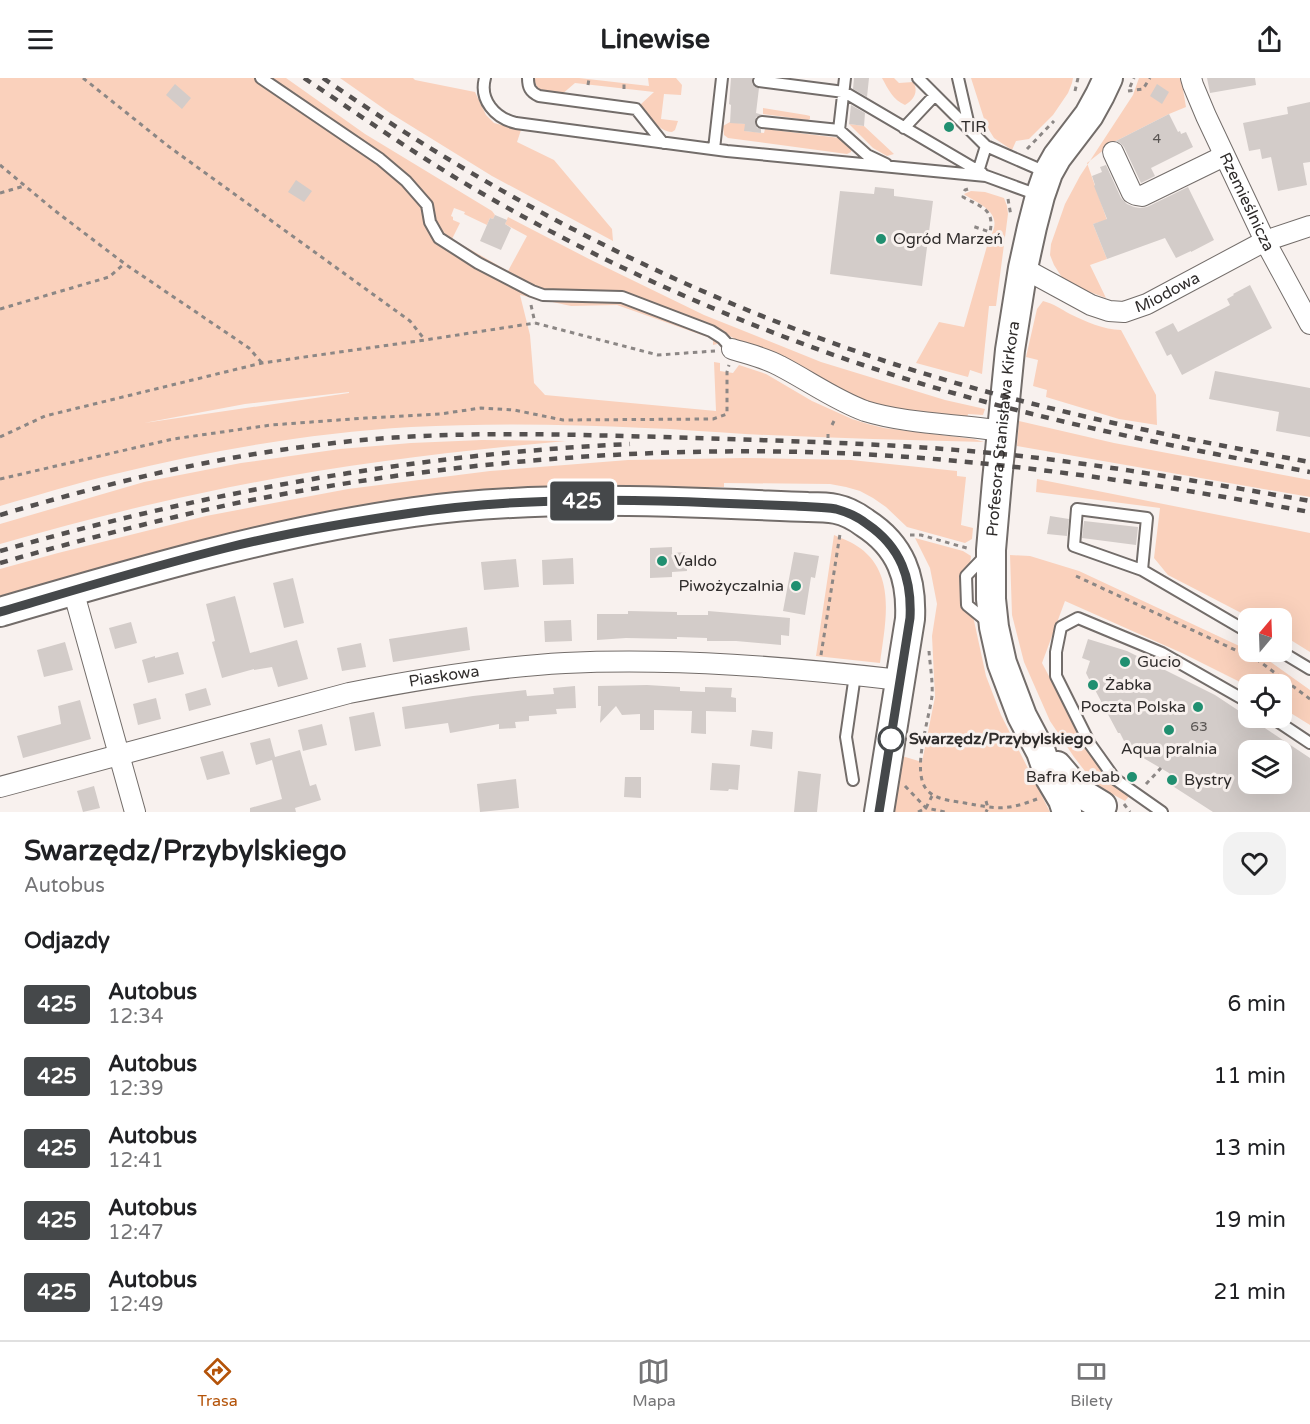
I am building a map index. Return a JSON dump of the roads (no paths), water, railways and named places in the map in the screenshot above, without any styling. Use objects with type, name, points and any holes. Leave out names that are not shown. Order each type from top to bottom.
[{"type":"street","name":"Rzemieślnicza","points":[[1191,78],[1224,156],[1265,241],[1310,324]]},
{"type":"street","name":"Profesora Stanisława Kirkora","points":[[1056,798],[1041,752],[1022,716],[1002,663],[994,627],[990,584],[977,549],[1001,431],[1010,350],[1023,268],[1044,184],[1085,95],[1100,95],[1120,90]]},
{"type":"street","points":[[1113,152],[1132,193],[1142,196],[1224,156]]},
{"type":"street","name":"Miodowa","points":[[1023,268],[1091,305],[1108,311],[1124,312],[1147,304],[1265,241],[1310,226]]},
{"type":"street","points":[[732,350],[778,365],[834,397],[864,410],[893,418],[1001,431]]},
{"type":"street","points":[[0,612],[225,548],[415,512],[506,504],[618,500],[838,510],[861,519],[879,532],[901,561],[907,576],[910,618],[879,812]]},
{"type":"street","points":[[73,590],[135,812]]},
{"type":"street","name":"Piaskowa","points":[[0,788],[349,693],[528,666],[656,662],[771,667],[900,680]]},
{"type":"street","name":"Profesora Stanisława Kirkora","points":[[1041,752],[1062,771],[1097,810]]},
{"type":"lane","points":[[261,78],[380,159],[406,181],[427,205],[430,222],[439,238],[478,263],[543,295],[622,297],[711,331],[722,338],[732,350]]},
{"type":"lane","points":[[528,78],[528,86],[532,92],[543,98],[636,109],[663,143]]},
{"type":"lane","points":[[714,149],[722,78]]},
{"type":"lane","points":[[839,130],[845,78]]},
{"type":"lane","points":[[918,78],[986,146],[1019,160],[1044,184]]},
{"type":"lane","points":[[958,78],[970,130]]},
{"type":"lane","points":[[482,79],[490,108],[498,116],[508,121],[528,125],[727,151],[980,174],[1044,184]]},
{"type":"lane","points":[[759,81],[844,92],[980,174]]},
{"type":"lane","points":[[904,128],[935,95]]},
{"type":"lane","points":[[718,116],[730,117]]},
{"type":"lane","points":[[762,122],[839,130],[867,154],[890,166]]},
{"type":"lane","points":[[980,174],[986,146]]},
{"type":"lane","points":[[1142,570],[1147,518],[1077,509],[1074,546],[1142,570],[1238,626]]},
{"type":"lane","points":[[1162,812],[1115,779],[1090,744],[1056,676],[1056,652],[1061,627],[1078,618],[1162,653],[1238,696]]},
{"type":"lane","points":[[1292,658],[1310,669]]},
{"type":"lane","points":[[853,780],[846,737],[855,675]]},
{"type":"lane","points":[[1288,728],[1310,743]]},
{"type":"railway","points":[[304,78],[432,163],[500,204],[600,257],[756,326],[918,383],[1028,413],[1140,439],[1310,472]]},
{"type":"railway","points":[[323,78],[452,161],[585,235],[653,269],[794,329],[921,373],[976,389],[1086,417],[1310,462]]},
{"type":"railway","points":[[0,515],[118,483],[277,450],[361,440],[490,434],[797,441],[976,452],[1057,460],[1310,501]]},
{"type":"railway","points":[[0,551],[155,511],[312,479],[470,457],[630,444]]},
{"type":"railway","points":[[0,563],[174,517],[310,489],[466,467],[624,454],[782,452],[918,458],[1087,476],[1310,512]]},
{"type":"place","name":"TIR","points":[[949,127]]},
{"type":"place","name":"Ogród Marzeń","points":[[881,239]]},
{"type":"place","name":"Valdo","points":[[662,561]]},
{"type":"place","name":"Piwożyczalnia","points":[[796,586]]},
{"type":"place","name":"Gucio","points":[[1125,662]]},
{"type":"place","name":"Żabka","points":[[1093,685]]},
{"type":"place","name":"Poczta Polska","points":[[1198,707]]},
{"type":"place","name":"Aqua pralnia","points":[[1169,730]]},
{"type":"place","name":"Swarzędz/Przybylskiego","points":[[891,739]]},
{"type":"place","name":"Bafra Kebab","points":[[1132,777]]},
{"type":"place","name":"Bystry","points":[[1172,780]]}]
